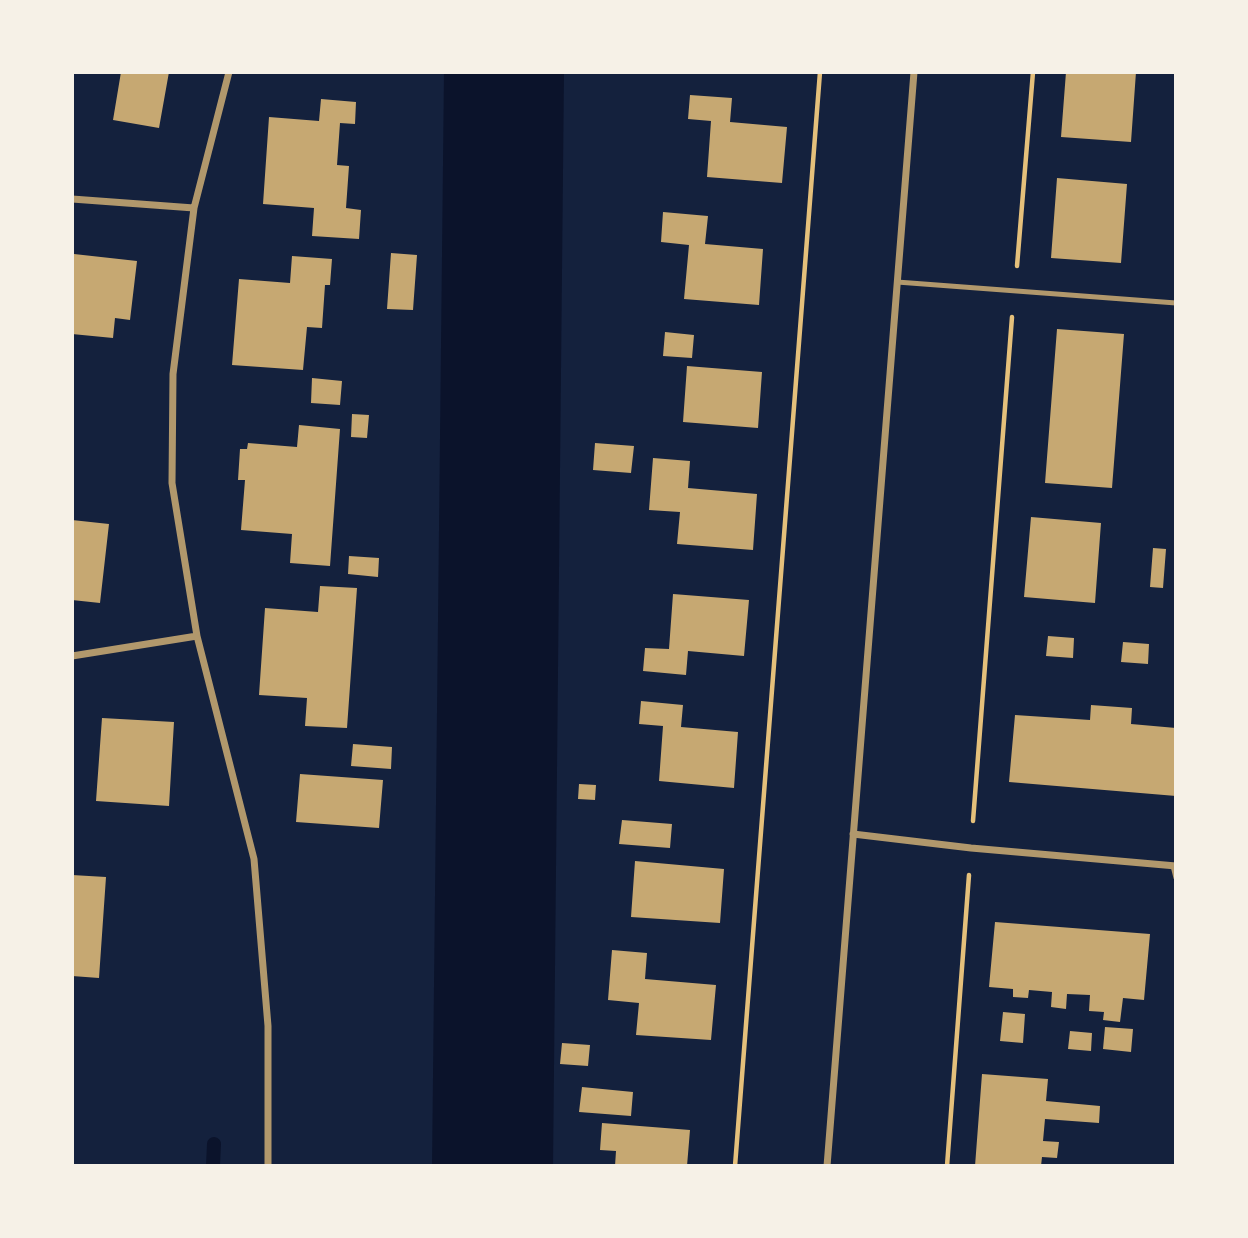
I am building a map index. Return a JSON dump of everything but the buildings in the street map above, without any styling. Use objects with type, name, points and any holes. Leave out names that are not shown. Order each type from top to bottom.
[{"type":"street","points":[[229,72],[194,208],[173,374],[173,483],[197,636],[254,859],[268,1026],[268,1166]]},
{"type":"street","points":[[827,1166],[914,72]]},
{"type":"street","points":[[72,199],[194,208]]},
{"type":"street","points":[[72,656],[197,636]]},
{"type":"street","points":[[853,834],[971,848],[1175,866]]},
{"type":"lane","points":[[897,282],[1176,303]]},
{"type":"lane","points":[[1175,866],[1176,878]]},
{"type":"path","points":[[735,1166],[820,72]]},
{"type":"path","points":[[947,1166],[1033,72]]},
{"type":"water","points":[[444,72],[564,72],[553,1166],[432,1166]]},
{"type":"waterway","points":[[213,1166],[214,1144]]}]
